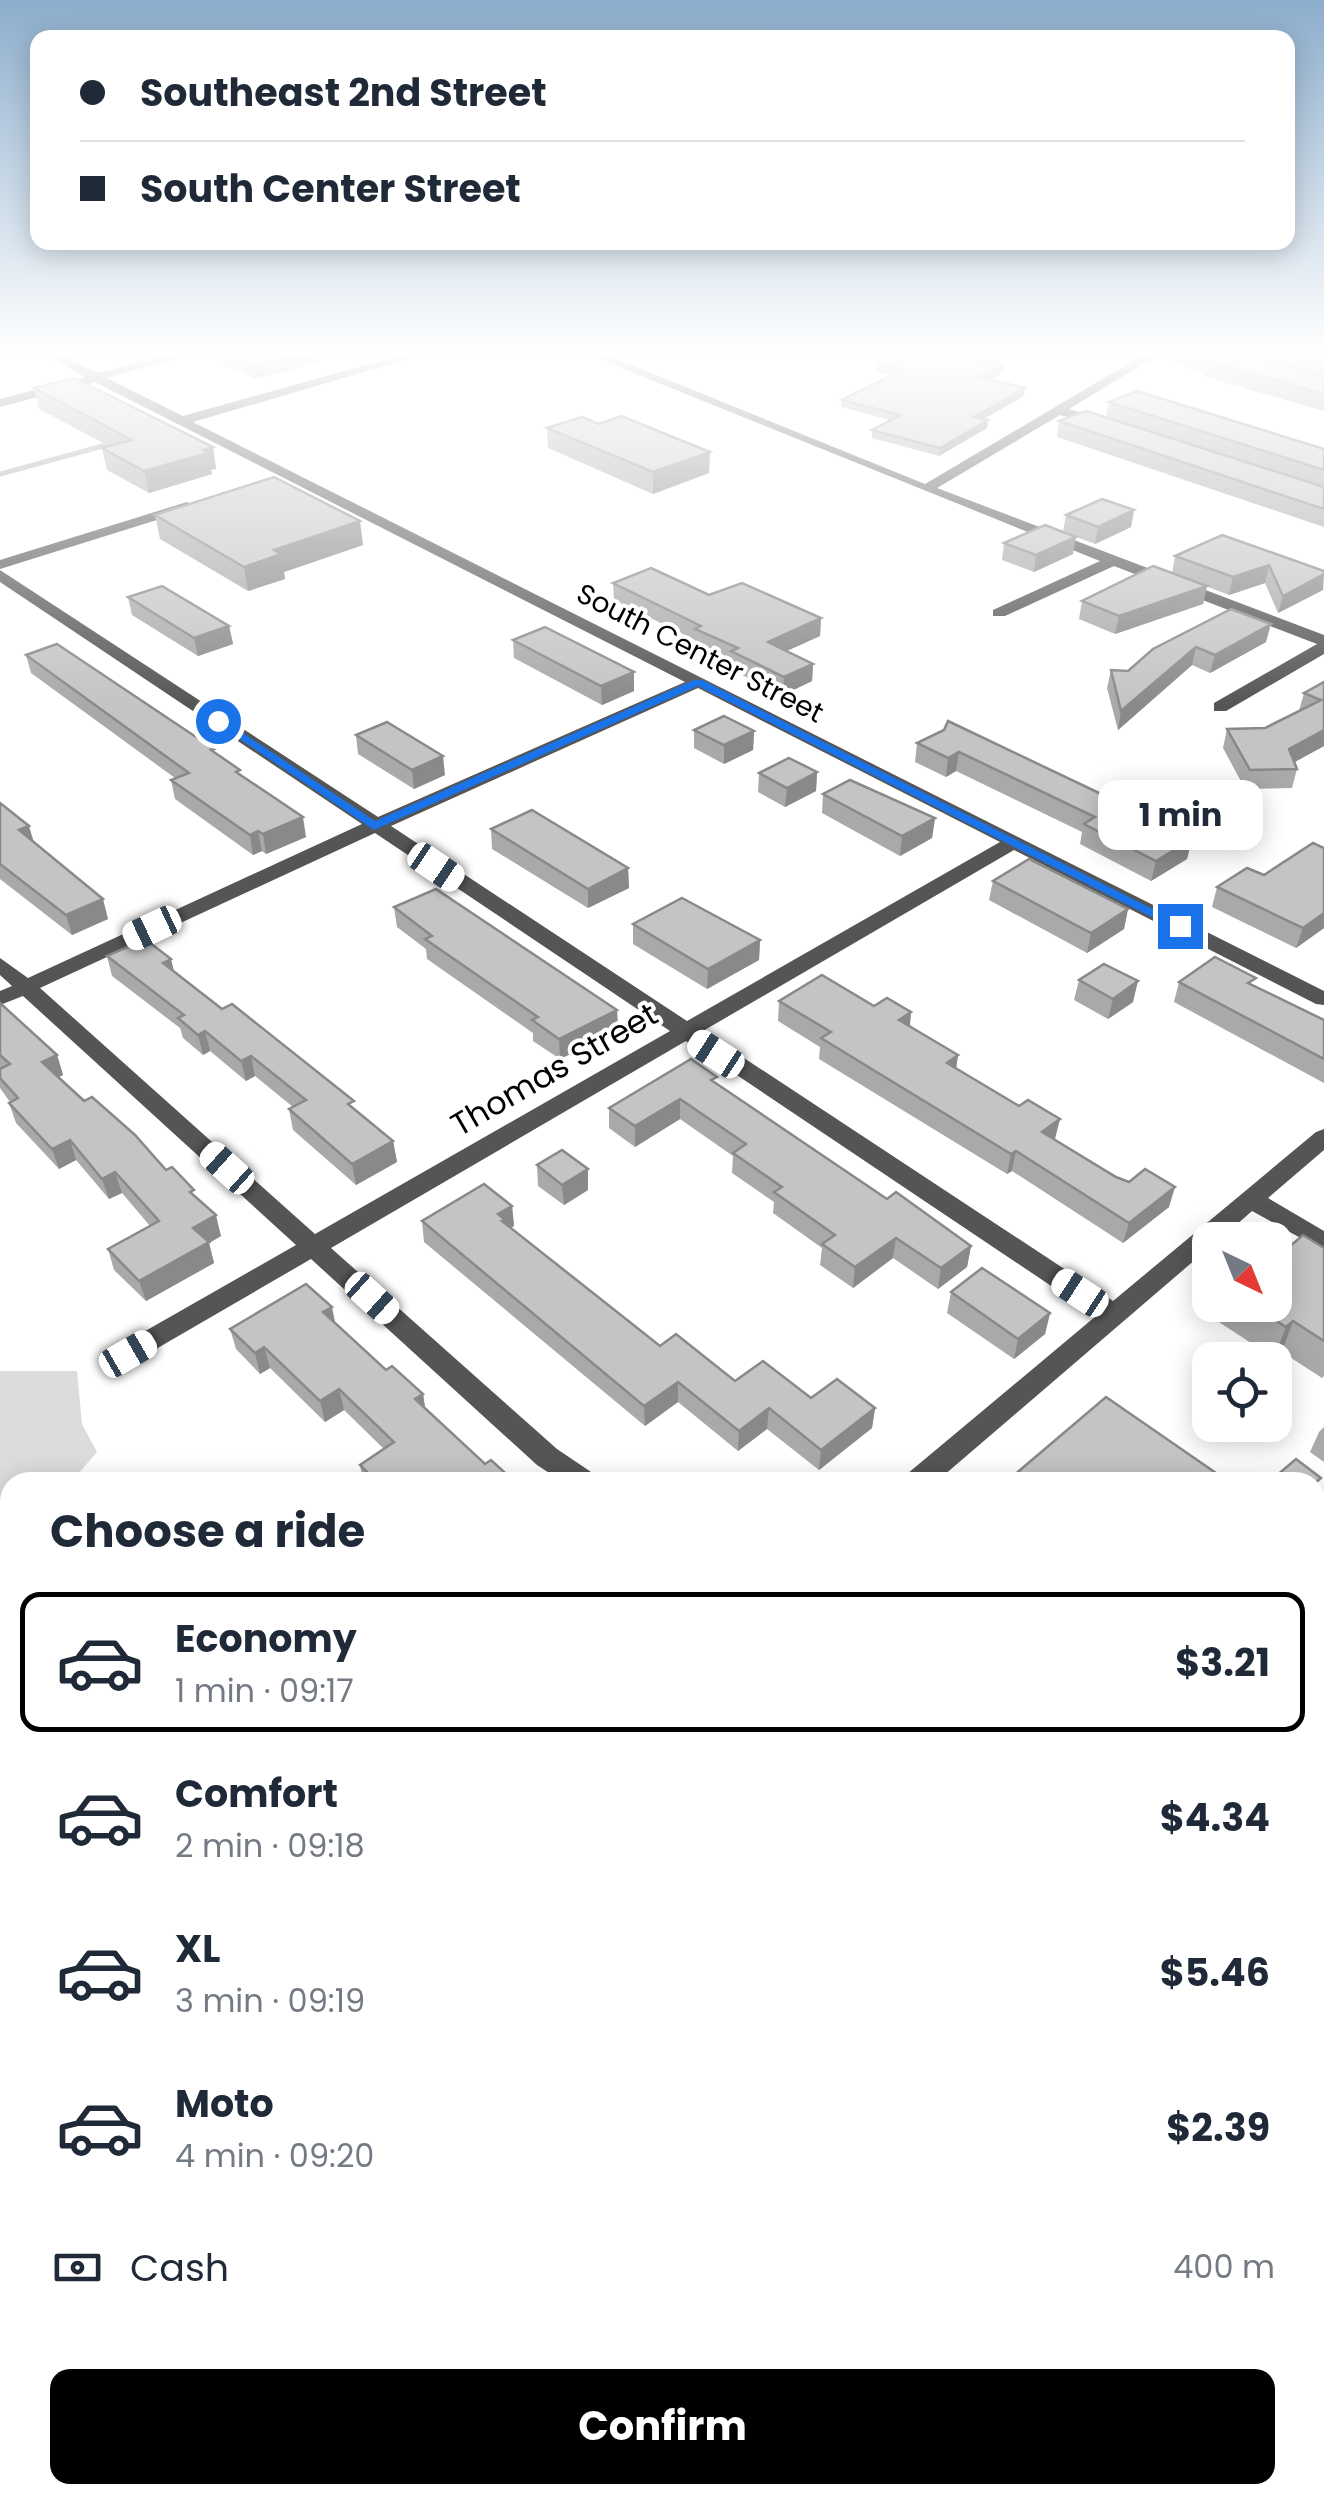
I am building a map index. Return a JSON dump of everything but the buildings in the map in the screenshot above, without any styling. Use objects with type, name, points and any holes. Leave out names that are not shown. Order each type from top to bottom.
[{"type":"street","name":"South Center Street","points":[[269,472],[1320,992]]},
{"type":"street","points":[[883,472],[1324,644]]},
{"type":"street","points":[[926,489],[955,472]]},
{"type":"street","points":[[0,565],[198,502]]},
{"type":"street","points":[[999,613],[1112,561]]},
{"type":"street","points":[[0,574],[1113,1314]]},
{"type":"street","points":[[1301,632],[1324,619]]},
{"type":"street","points":[[1220,707],[1324,644]]},
{"type":"street","points":[[0,999],[698,682]]},
{"type":"street","name":"Thomas Street","points":[[128,1354],[1014,842]]},
{"type":"street","points":[[0,964],[547,1457],[569,1472]]},
{"type":"street","points":[[929,1472],[1324,1138]]},
{"type":"street","points":[[1250,1199],[1324,1242]]},
{"type":"shaded area","points":[[0,1371],[77,1371],[82,1424],[97,1452],[80,1472],[0,1472]]},
{"type":"waterway","points":[[0,474],[8,472]]},
{"type":"route","points":[[218,721],[374,826],[698,682],[1180,926]]}]
